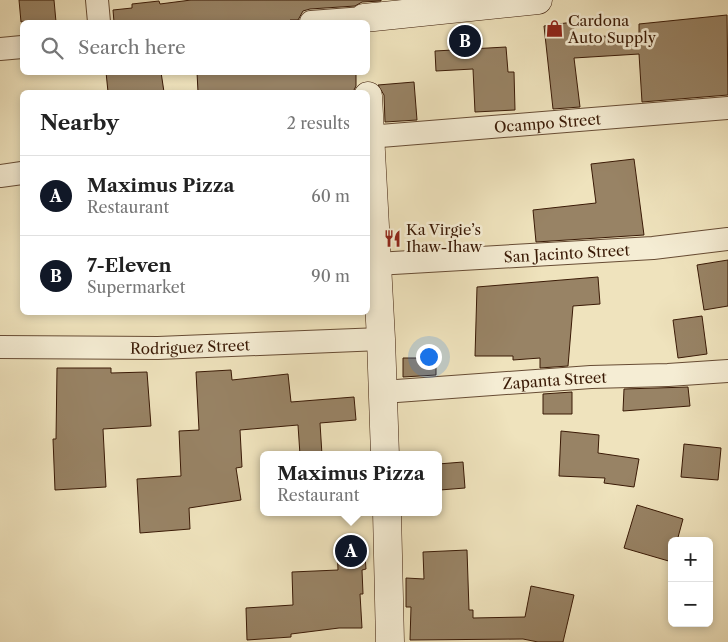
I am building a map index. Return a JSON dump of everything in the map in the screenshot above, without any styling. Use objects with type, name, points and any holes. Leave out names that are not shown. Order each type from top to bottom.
[{"type":"main road","points":[[364,13],[538,0]]},
{"type":"main road","points":[[366,75],[367,90]]},
{"type":"main road","points":[[370,169],[381,338],[385,451]]},
{"type":"main road","points":[[386,516],[390,642]]},
{"type":"street","points":[[97,0],[99,20]]},
{"type":"street","points":[[323,20],[364,13]]},
{"type":"street","points":[[0,49],[20,47]]},
{"type":"street","name":"Ocampo Street","points":[[370,137],[728,108]]},
{"type":"street","points":[[0,176],[20,173]]},
{"type":"street","name":"San Jacinto Street","points":[[376,264],[653,248],[728,239]]},
{"type":"street","name":"Rodriguez Street","points":[[0,347],[148,348],[381,338]]},
{"type":"street","name":"Zapanta Street","points":[[383,392],[591,377],[668,376],[728,371]]},
{"type":"building","points":[[19,0],[54,0],[56,20],[21,20]]},
{"type":"building","points":[[191,0],[381,0],[362,2],[355,6],[310,9],[303,11],[298,20],[114,20],[113,10],[132,8],[132,4],[159,1],[160,4]]},
{"type":"building","points":[[727,15],[728,95],[642,102],[639,54],[574,58],[580,107],[553,109],[544,26],[573,22],[575,38],[639,34],[639,24]]},
{"type":"building","points":[[506,47],[508,72],[514,72],[515,110],[475,112],[473,69],[436,71],[435,51]]},
{"type":"building","points":[[106,75],[161,75],[164,90],[108,90]]},
{"type":"building","points":[[197,75],[356,75],[354,90],[198,90]]},
{"type":"building","points":[[414,82],[417,120],[385,122],[384,95],[378,85]]},
{"type":"building","points":[[634,159],[644,235],[536,242],[533,210],[596,203],[591,164]]},
{"type":"building","points":[[728,260],[728,306],[704,310],[697,265]]},
{"type":"building","points":[[598,277],[600,304],[573,306],[568,366],[540,368],[540,358],[513,360],[513,356],[475,356],[477,287]]},
{"type":"building","points":[[702,316],[707,354],[678,358],[673,320]]},
{"type":"building","points":[[403,358],[436,358],[436,375],[403,377]]},
{"type":"building","points":[[57,368],[111,368],[111,373],[147,372],[151,426],[103,429],[106,487],[55,490],[53,439],[56,439]]},
{"type":"building","points":[[231,370],[232,380],[288,374],[291,402],[354,397],[356,420],[320,423],[322,451],[300,451],[298,425],[240,430],[242,467],[236,468],[241,500],[189,508],[190,529],[140,533],[137,479],[181,476],[179,431],[199,430],[196,372]]},
{"type":"building","points":[[688,387],[690,406],[623,411],[624,389]]},
{"type":"building","points":[[572,392],[572,414],[543,414],[543,394]]},
{"type":"building","points":[[561,431],[599,435],[598,453],[639,459],[634,487],[604,483],[605,478],[559,476]]},
{"type":"building","points":[[684,444],[721,448],[718,480],[681,477]]},
{"type":"building","points":[[463,462],[465,488],[442,490],[442,464]]},
{"type":"building","points":[[637,505],[683,519],[678,537],[668,537],[668,561],[624,548]]},
{"type":"building","points":[[364,543],[366,569],[362,570],[363,594],[360,594],[362,628],[339,628],[291,634],[291,637],[247,640],[246,608],[293,605],[292,572],[338,570],[337,544]]},
{"type":"building","points":[[467,550],[469,610],[473,610],[473,618],[525,617],[531,586],[574,595],[563,642],[538,642],[523,639],[410,640],[411,607],[406,607],[406,578],[424,579],[423,552]]},
{"type":"place","name":"Cardona Auto Supply","points":[[554,29]]},
{"type":"place","name":"7-Eleven","points":[[465,41]]},
{"type":"place","name":"Ka Virgie’s Ihaw-Ihaw","points":[[392,238]]},
{"type":"place","name":"Maximus Pizza","points":[[351,551]]}]
